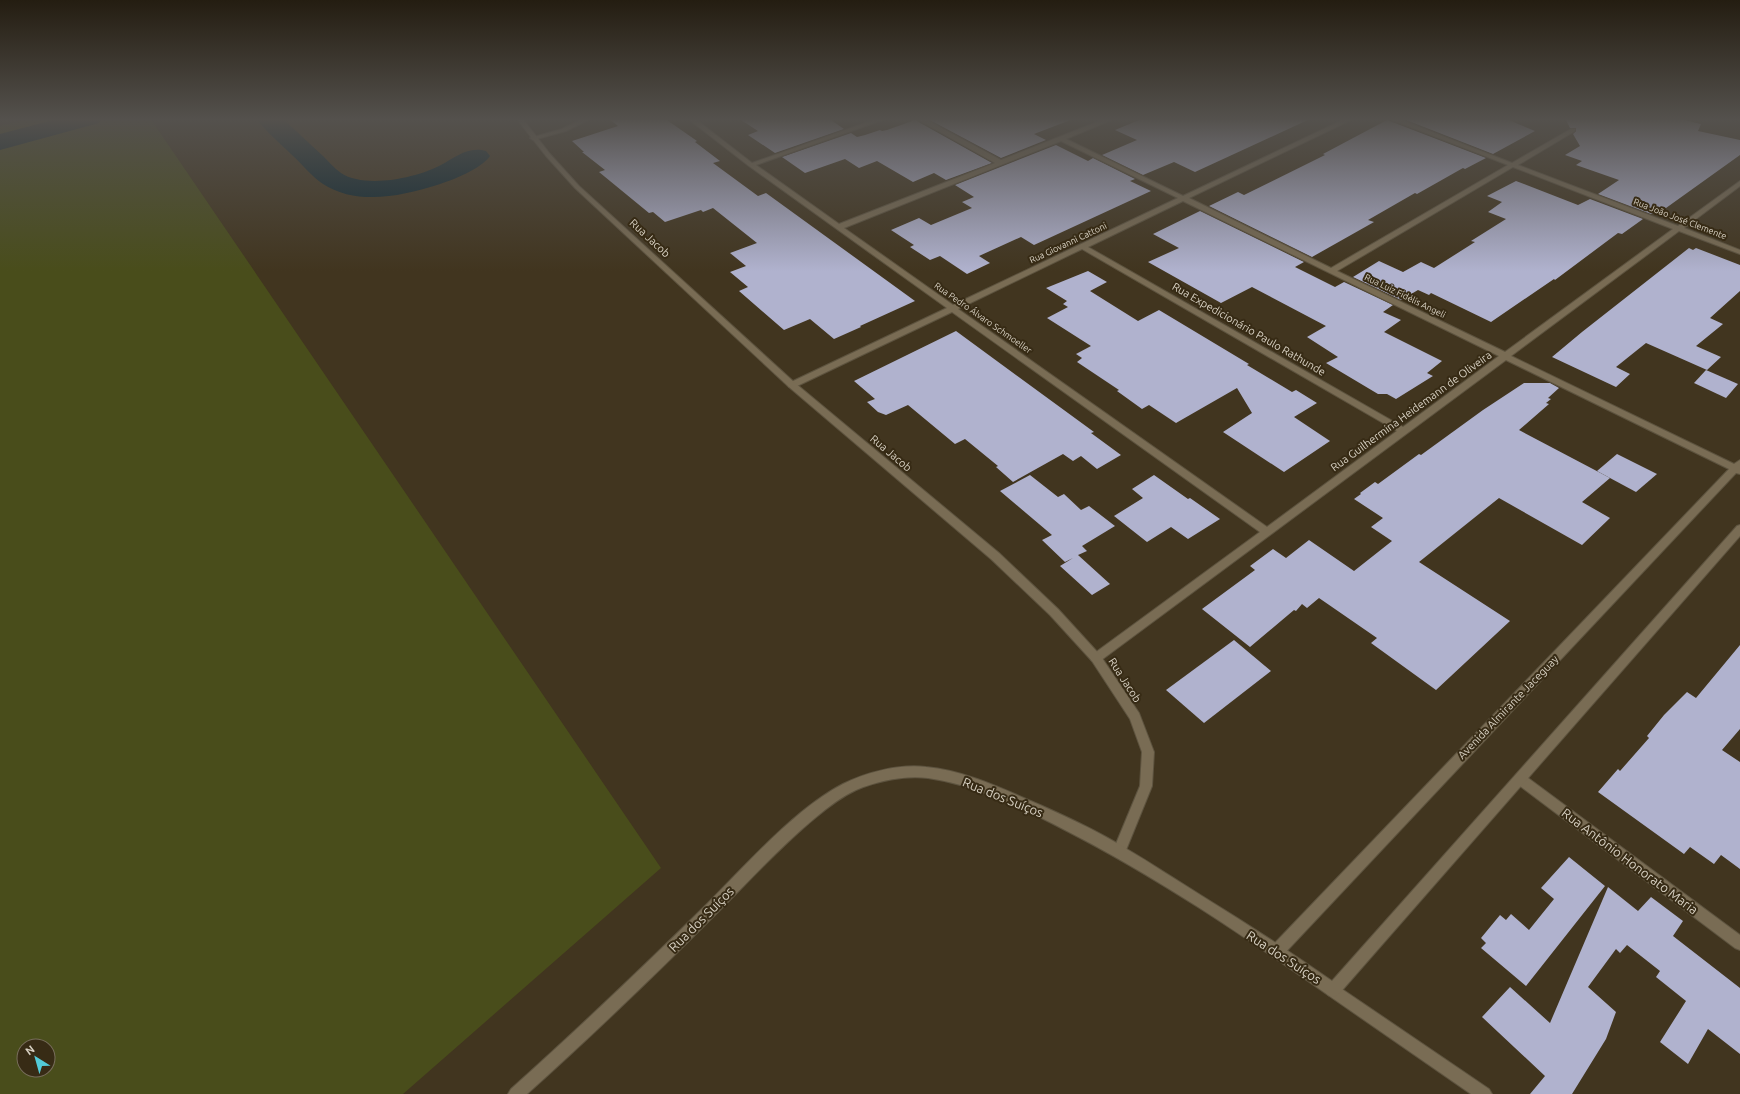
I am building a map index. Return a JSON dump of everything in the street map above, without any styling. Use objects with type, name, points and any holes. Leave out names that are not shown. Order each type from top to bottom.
[{"type":"street","name":"Rua Jacob","points":[[561,169],[577,186],[792,385],[996,556],[1054,612],[1096,658],[1135,717],[1148,752],[1146,786],[1119,851]]},
{"type":"street","name":"Rua Pedro Álvaro Schmoeller","points":[[757,169],[1267,532]]},
{"type":"street","points":[[839,227],[986,169]]},
{"type":"street","name":"Rua Luiz Fidélis Angeli","points":[[1124,169],[1505,356],[1738,468]]},
{"type":"street","name":"Rua Giovanni Cattoni","points":[[792,385],[1244,169]]},
{"type":"street","points":[[1332,271],[1506,169]]},
{"type":"street","name":"Rua João José Clemente","points":[[1524,169],[1740,252]]},
{"type":"street","name":"Rua Guilhermina Heidemann de Oliveira","points":[[1096,658],[1740,182]]},
{"type":"street","name":"Rua Expedicionário Paulo Rathunde","points":[[1082,246],[1404,431]]},
{"type":"street","name":"Avenida Almirante Jaceguay","points":[[1277,951],[1738,468]]},
{"type":"street","points":[[1333,990],[1740,529]]},
{"type":"street","name":"Rua dos Suíços","points":[[516,1094],[649,971],[792,829],[826,801],[850,787],[870,779],[903,772],[926,772],[955,778],[999,793],[1047,814],[1119,851],[1277,951],[1484,1094]]},
{"type":"street","name":"Rua Antônio Honorato Maria","points":[[1520,779],[1740,943]]},
{"type":"green space","points":[[0,169],[185,169],[661,868],[403,1094],[0,1094]]},
{"type":"building","points":[[604,169],[721,169],[758,196],[766,193],[915,301],[834,339],[810,319],[784,330],[739,291],[748,287],[730,272],[746,266],[730,253],[757,243],[713,208],[703,212],[701,210],[665,222],[653,212],[649,213],[599,172],[605,170]]},
{"type":"building","points":[[799,169],[816,169],[805,173]]},
{"type":"building","points":[[891,169],[976,169],[946,180],[934,173],[913,182]]},
{"type":"building","points":[[995,169],[1115,169],[1135,179],[1130,181],[1151,191],[1034,245],[1021,237],[979,256],[990,263],[967,274],[940,256],[930,260],[910,247],[914,245],[891,230],[919,218],[931,225],[972,208],[962,202],[974,197],[955,185]]},
{"type":"building","points":[[1131,169],[1157,169],[1143,175]]},
{"type":"building","points":[[1189,169],[1201,169],[1195,172]]},
{"type":"building","points":[[1297,169],[1461,169],[1368,220],[1374,222],[1312,257],[1209,206],[1238,192],[1244,195]]},
{"type":"building","points":[[1588,169],[1720,169],[1666,208],[1661,207],[1651,214],[1598,194],[1619,180]]},
{"type":"building","points":[[1516,181],[1578,205],[1590,199],[1643,219],[1622,234],[1618,233],[1555,280],[1554,279],[1491,322],[1431,293],[1429,295],[1418,290],[1401,300],[1353,277],[1379,261],[1403,272],[1421,262],[1434,268],[1475,242],[1471,241],[1506,219],[1488,212],[1502,202],[1487,196]]},
{"type":"building","points":[[1200,211],[1304,262],[1295,267],[1335,287],[1344,282],[1393,305],[1383,312],[1401,320],[1384,332],[1442,361],[1427,373],[1433,376],[1396,399],[1387,394],[1378,394],[1326,363],[1338,357],[1307,337],[1326,326],[1252,287],[1221,303],[1148,262],[1179,248],[1153,234]]},
{"type":"building","points":[[1689,248],[1693,250],[1696,248],[1740,265],[1740,291],[1710,318],[1723,324],[1696,346],[1721,357],[1707,370],[1646,343],[1616,367],[1630,374],[1616,387],[1552,357],[1582,332]]},
{"type":"building","points":[[1088,271],[1107,282],[1090,291],[1138,321],[1159,310],[1249,364],[1247,365],[1292,392],[1296,390],[1317,403],[1294,417],[1330,441],[1284,472],[1223,432],[1252,413],[1237,388],[1176,423],[1149,405],[1142,409],[1117,391],[1119,390],[1077,362],[1082,358],[1076,354],[1091,346],[1047,318],[1068,307],[1063,304],[1067,301],[1046,288]]},
{"type":"building","points":[[956,331],[1094,432],[1091,433],[1121,455],[1097,469],[1081,456],[1073,461],[1063,454],[1013,482],[996,467],[998,466],[965,439],[955,444],[908,405],[886,415],[878,412],[867,402],[875,399],[854,381]]},
{"type":"building","points":[[1706,370],[1738,384],[1726,398],[1694,383]]},
{"type":"building","points":[[1524,383],[1550,383],[1559,388],[1548,398],[1551,399],[1546,403],[1549,404],[1519,430],[1610,478],[1582,502],[1610,518],[1582,545],[1499,498],[1419,562],[1510,621],[1436,690],[1371,643],[1377,638],[1319,598],[1307,608],[1302,604],[1296,611],[1294,610],[1250,647],[1202,609],[1255,570],[1250,566],[1273,549],[1286,558],[1309,540],[1354,571],[1392,541],[1371,527],[1383,518],[1354,499],[1375,482],[1378,484],[1419,454],[1421,455],[1483,410]]},
{"type":"building","points":[[1617,454],[1657,474],[1636,492],[1597,471]]},
{"type":"building","points":[[1030,475],[1058,497],[1064,494],[1081,510],[1089,506],[1115,526],[1082,546],[1087,551],[1078,555],[1110,584],[1092,595],[1060,566],[1073,558],[1065,562],[1042,540],[1052,535],[1000,491]]},
{"type":"building","points":[[1154,475],[1220,519],[1188,539],[1171,527],[1147,542],[1114,516],[1143,498],[1132,489]]},
{"type":"building","points":[[1234,640],[1271,671],[1204,723],[1166,690]]},
{"type":"building","points":[[1740,645],[1740,729],[1722,750],[1740,762],[1740,869],[1721,855],[1714,864],[1690,847],[1684,854],[1598,792],[1618,769],[1620,771],[1649,738],[1647,736],[1664,715],[1687,692],[1696,698]]},
{"type":"building","points":[[1569,857],[1605,886],[1526,986],[1481,948],[1486,943],[1481,938],[1500,915],[1506,920],[1511,914],[1529,930],[1554,899],[1541,888]]},
{"type":"building","points":[[1608,887],[1638,911],[1651,897],[1683,921],[1673,936],[1740,988],[1740,1054],[1708,1029],[1688,1064],[1660,1042],[1686,1001],[1656,977],[1660,971],[1627,945],[1620,953],[1616,949],[1588,987],[1616,1012],[1606,1039],[1572,1094],[1530,1094],[1545,1076],[1482,1017],[1510,987],[1550,1023]]},
{"type":"waterway","points":[[322,169],[331,178],[348,187],[380,189],[412,184],[444,174],[453,169]]}]
